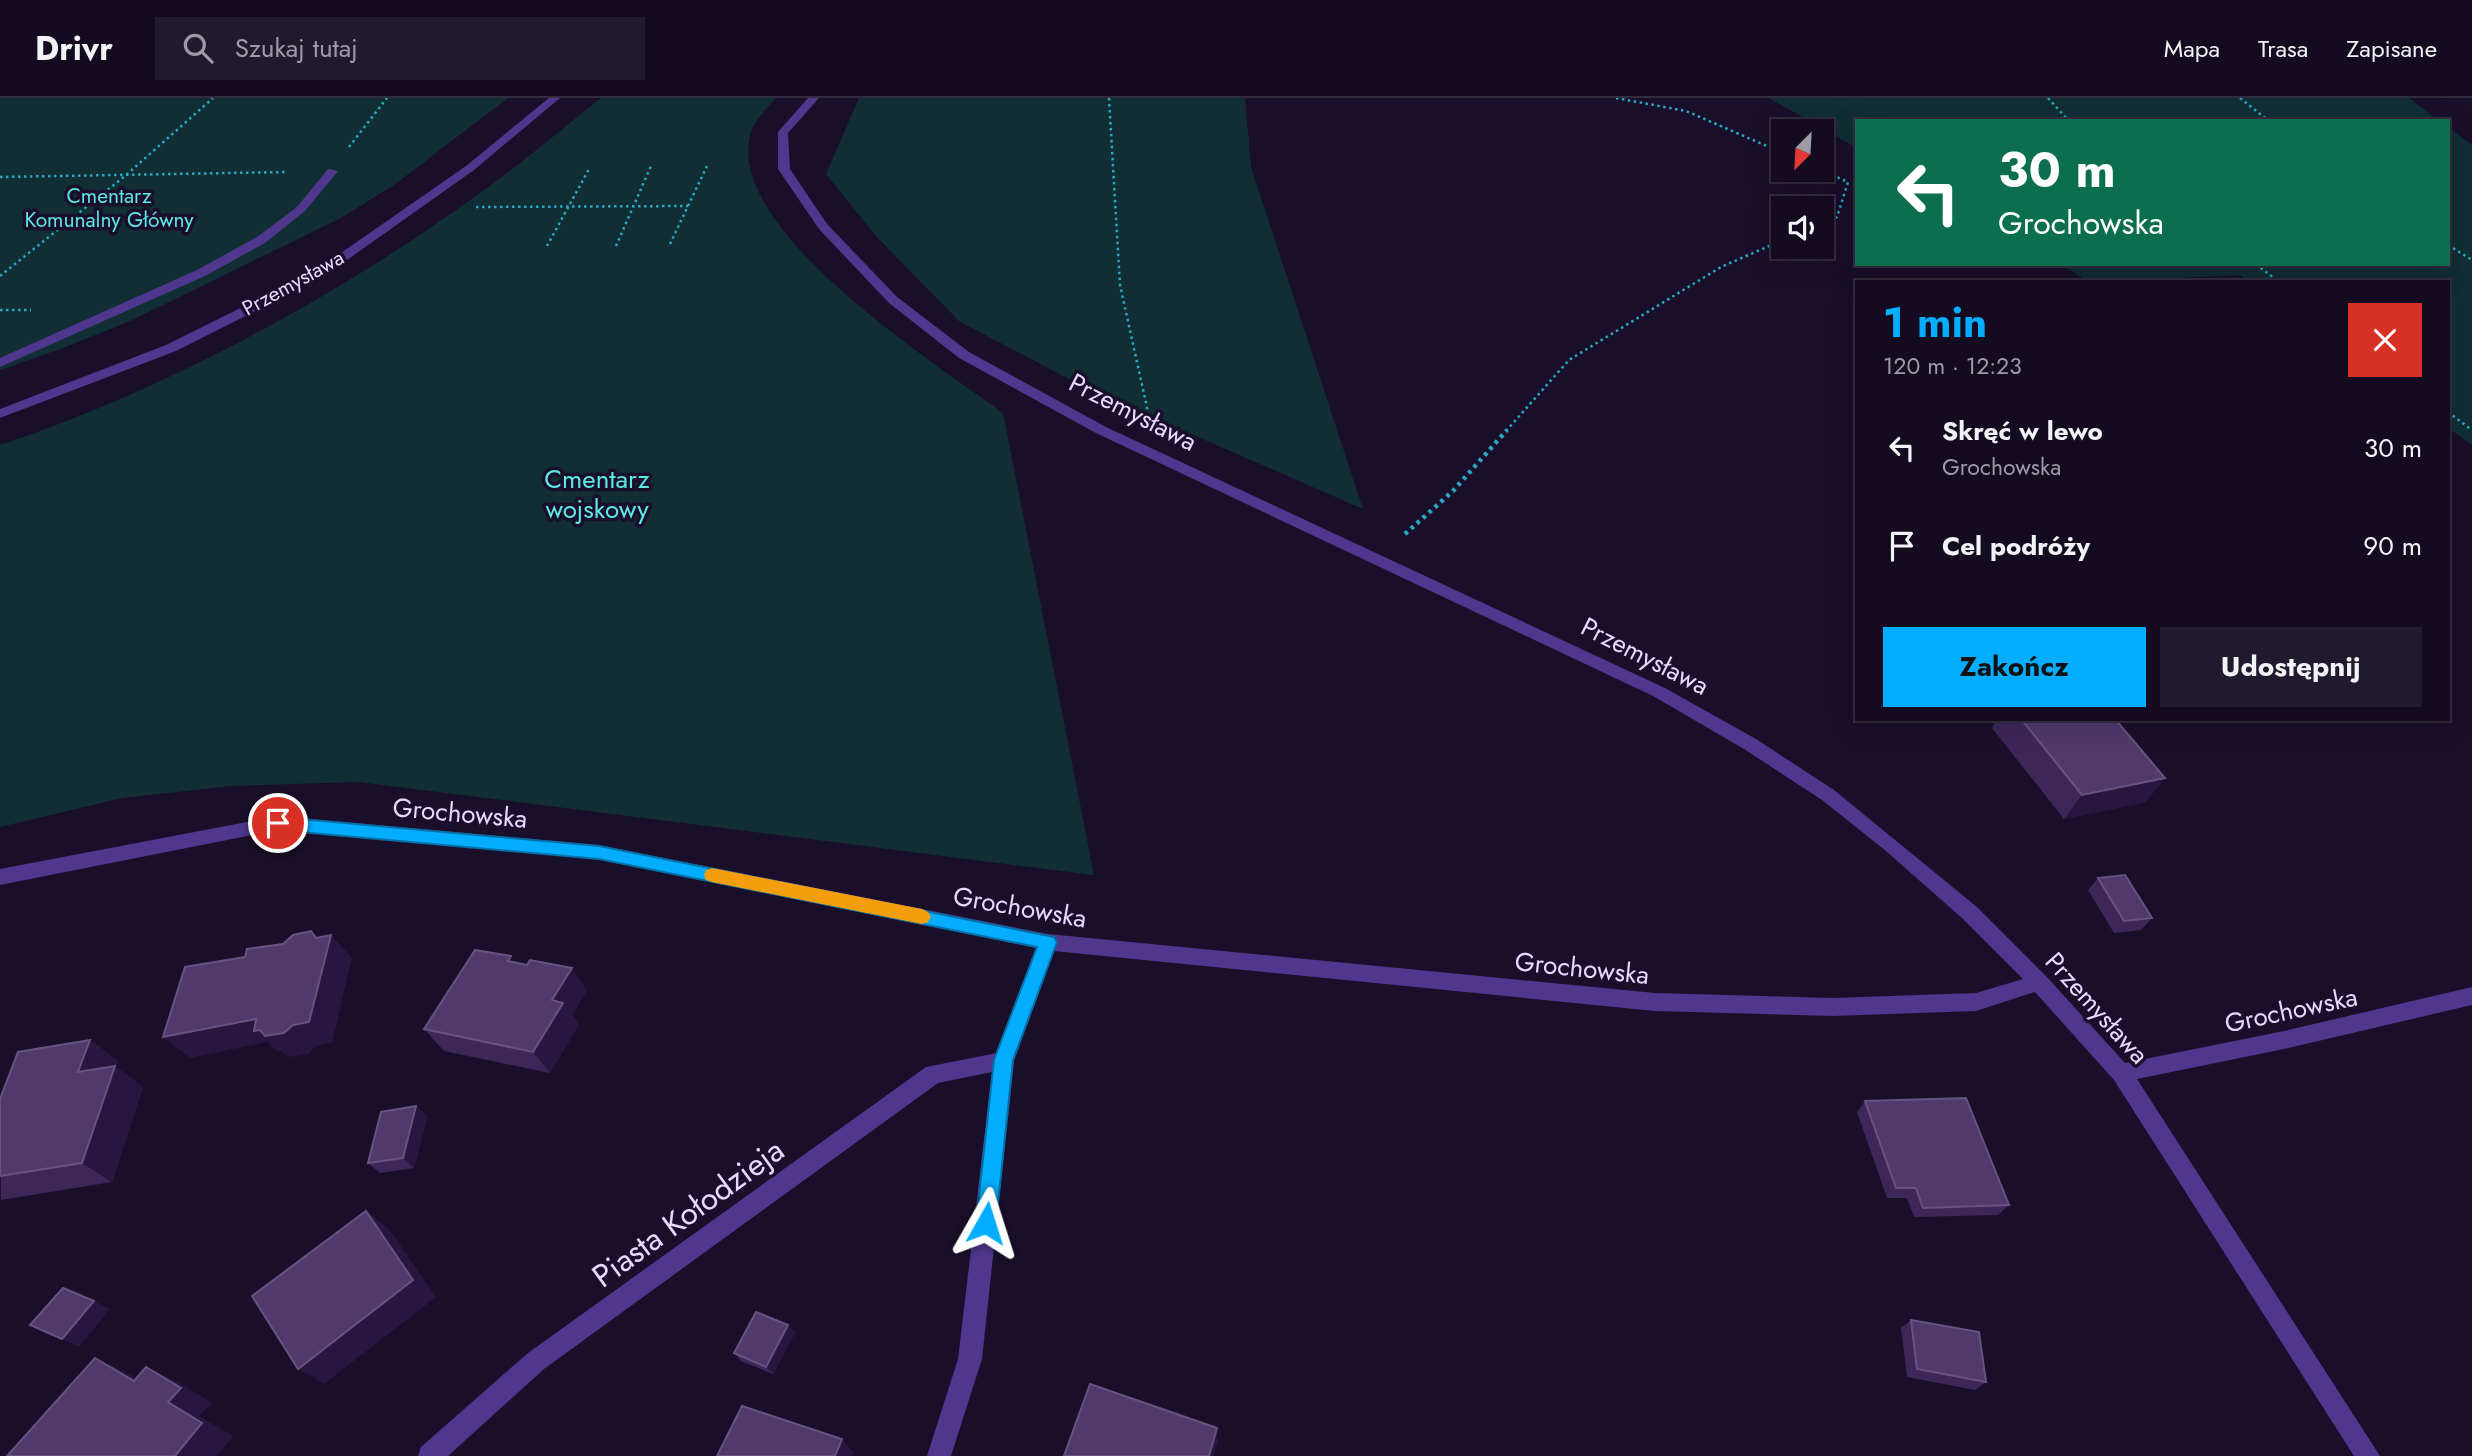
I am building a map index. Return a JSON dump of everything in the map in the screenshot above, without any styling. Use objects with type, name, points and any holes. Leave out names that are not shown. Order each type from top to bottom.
[{"type":"street","name":"Przemysława","points":[[0,414],[171,348],[319,274],[470,168],[555,98]]},
{"type":"street","name":"Przemysława","points":[[814,98],[783,132],[784,169],[823,226],[893,300],[964,355],[1101,430],[1659,692],[1750,744],[1828,795],[1970,913],[2039,982],[2121,1073],[2368,1456]]},
{"type":"street","points":[[0,363],[201,273],[261,240],[301,209],[332,170]]},
{"type":"street","name":"Grochowska","points":[[0,877],[278,823],[599,852],[1048,942],[1656,1002],[1833,1007],[1976,1002],[2039,982]]},
{"type":"street","points":[[939,1456],[970,1359],[1004,1060],[1048,942]]},
{"type":"street","name":"Grochowska","points":[[2121,1073],[2284,1040],[2472,996]]},
{"type":"street","name":"Piasta Kołodzieja","points":[[430,1456],[536,1361],[933,1074],[1004,1060]]},
{"type":"path","points":[[0,276],[125,176],[213,98]]},
{"type":"path","points":[[0,177],[332,170],[387,98]]},
{"type":"path","points":[[1109,98],[1120,285],[1153,433],[1144,450]]},
{"type":"path","points":[[1616,98],[1686,111],[1771,148]]},
{"type":"path","points":[[2048,98],[2067,119]]},
{"type":"path","points":[[2240,98],[2266,119]]},
{"type":"path","points":[[616,246],[651,166]]},
{"type":"path","points":[[670,244],[708,166]]},
{"type":"path","points":[[547,246],[589,169]]},
{"type":"path","points":[[1834,176],[1848,182],[1837,217],[1834,218]]},
{"type":"path","points":[[472,207],[688,206]]},
{"type":"path","points":[[1375,559],[1453,491],[1569,359],[1721,267],[1771,245]]},
{"type":"path","points":[[2450,246],[2472,260]]},
{"type":"path","points":[[2258,266],[2276,280]]},
{"type":"path","points":[[2450,414],[2472,430]]},
{"type":"green space","name":"Cmentarz Komunalny Główny","points":[[0,98],[508,98],[394,185],[339,219],[130,321],[0,370]]},
{"type":"green space","name":"Cmentarz wojskowy","points":[[601,98],[776,98],[751,132],[751,170],[769,210],[800,250],[841,291],[1003,413],[1094,875],[359,782],[232,786],[122,798],[0,827],[0,445],[127,396],[190,367],[316,300],[434,226],[517,166]]},
{"type":"green space","points":[[859,98],[1245,98],[1251,167],[1363,509],[1084,387],[959,321],[875,235],[826,174]]},
{"type":"green space","points":[[1769,98],[2409,98],[2436,119],[1855,119],[1855,147],[1834,135],[1834,119],[1806,119]]},
{"type":"green space","points":[[2450,128],[2472,145],[2472,445],[2450,429],[2450,280],[2246,280],[2240,275],[2087,280],[2062,266],[2450,266]]},
{"type":"building","points":[[2023,721],[2117,721],[2165,778],[2082,795]]},
{"type":"building","points":[[2125,875],[2152,918],[2124,921],[2098,878]]},
{"type":"building","points":[[311,931],[316,938],[331,935],[309,1022],[293,1025],[284,1033],[265,1036],[260,1030],[254,1031],[256,1019],[163,1037],[185,967],[245,957],[247,949],[283,944],[293,935]]},
{"type":"building","points":[[475,950],[511,956],[508,961],[527,965],[530,960],[572,968],[552,1000],[563,1003],[533,1052],[424,1029]]},
{"type":"building","points":[[90,1040],[78,1072],[115,1066],[82,1163],[0,1176],[0,1099],[18,1052]]},
{"type":"building","points":[[1966,1098],[2009,1205],[1923,1208],[1916,1188],[1896,1188],[1865,1101]]},
{"type":"building","points":[[416,1106],[403,1158],[368,1163],[381,1112]]},
{"type":"building","points":[[366,1211],[413,1280],[298,1369],[252,1296]]},
{"type":"building","points":[[63,1288],[94,1301],[62,1339],[30,1325]]},
{"type":"building","points":[[756,1312],[788,1325],[766,1367],[734,1353]]},
{"type":"building","points":[[1911,1320],[1979,1332],[1986,1382],[1917,1369]]},
{"type":"building","points":[[95,1358],[134,1381],[146,1367],[181,1388],[168,1402],[202,1423],[175,1456],[7,1456]]},
{"type":"building","points":[[1090,1384],[1217,1428],[1209,1456],[1064,1456]]},
{"type":"building","points":[[742,1406],[842,1439],[835,1456],[717,1456]]},
{"type":"slow traffic","points":[[712,875],[922,917]]},
{"type":"route","points":[[278,823],[599,852],[1048,942],[1004,1060],[986,1223]]}]
